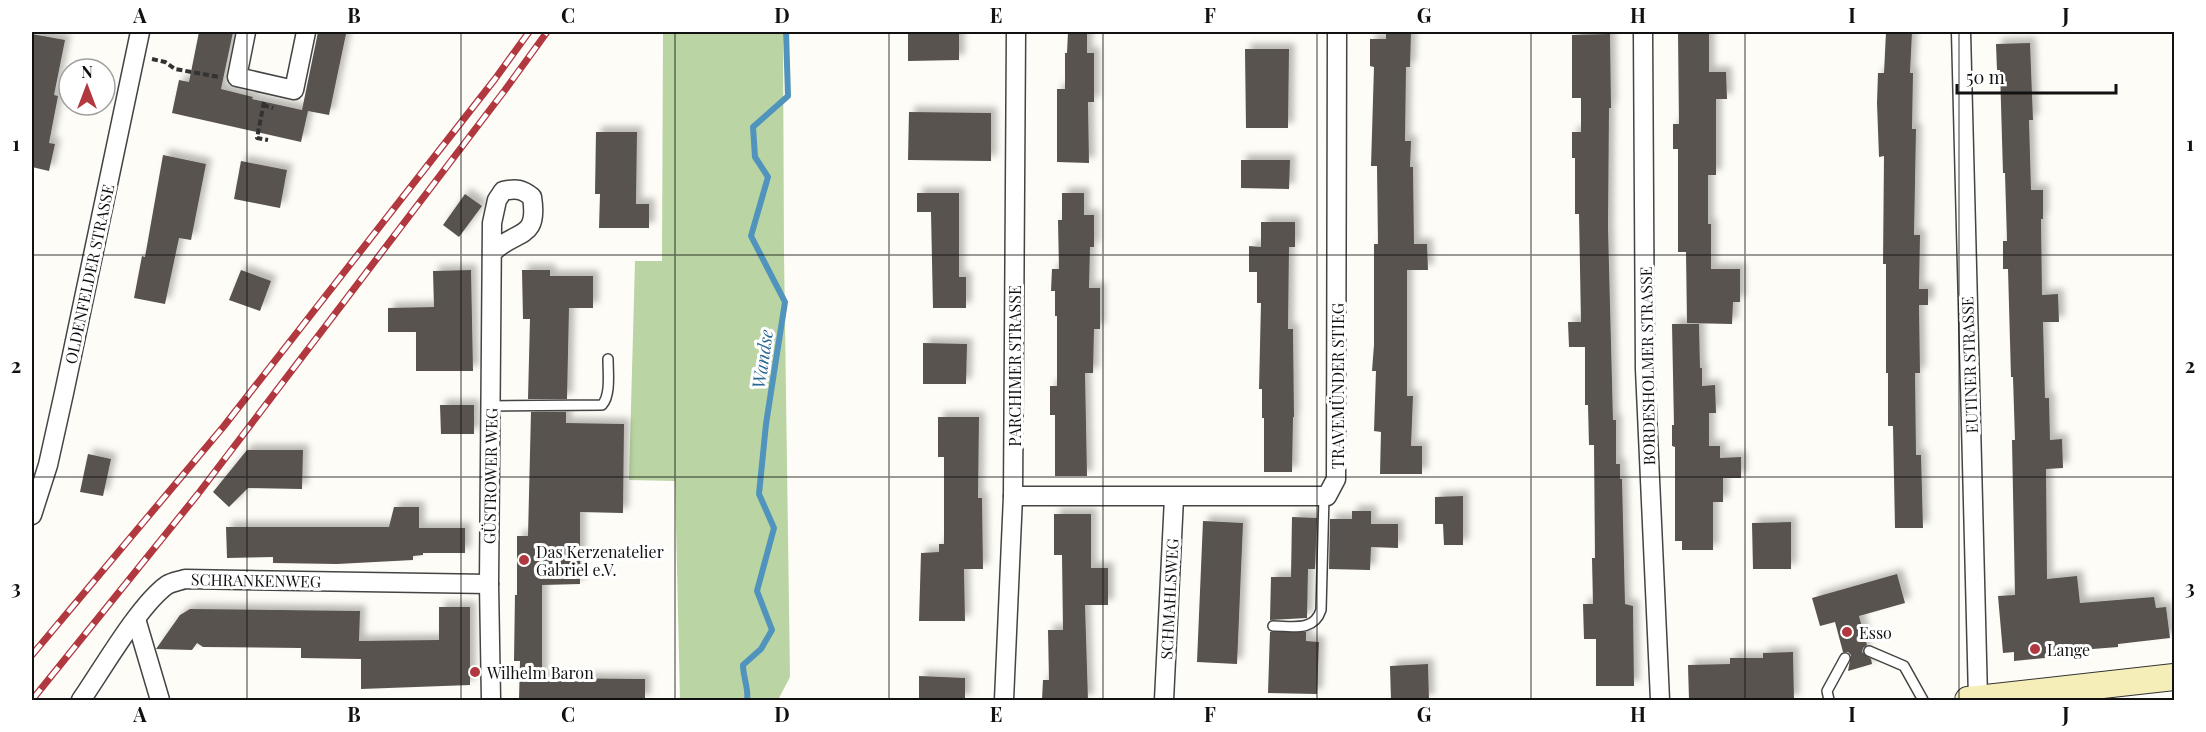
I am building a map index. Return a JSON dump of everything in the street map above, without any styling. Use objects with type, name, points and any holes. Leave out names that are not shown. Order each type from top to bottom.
[{"type":"main road","points":[[1973,699],[2175,677]]},
{"type":"street","name":"OLDENFELDER STRASSE","points":[[32,515],[45,474],[62,404],[140,32]]},
{"type":"street","points":[[246,32],[237,78],[294,90],[306,32]]},
{"type":"street","name":"PARCHIMER STRASSE","points":[[1004,700],[1014,496],[1016,32]]},
{"type":"street","name":"TRAVEMÜNDER STIEG","points":[[1324,496],[1327,496],[1336,479],[1337,32]]},
{"type":"street","name":"BORDESHOLMER STRASSE","points":[[1643,32],[1645,369],[1660,700]]},
{"type":"street","name":"EUTINER STRASSE","points":[[1961,32],[1973,699]]},
{"type":"street","name":"GÜSTROWER WEG","points":[[491,700],[489,584],[493,252]]},
{"type":"street","points":[[1014,496],[1173,498],[1324,496]]},
{"type":"street","name":"SCHMAHLSWEG","points":[[1164,700],[1173,498]]},
{"type":"street","name":"SCHRANKENWEG","points":[[81,700],[136,619],[169,584],[185,579],[489,584]]},
{"type":"street","points":[[136,619],[160,700]]},
{"type":"lane","points":[[491,406],[602,405],[607,395],[608,359]]},
{"type":"lane","points":[[1273,626],[1312,624],[1318,619],[1322,610],[1324,496]]},
{"type":"lane","points":[[1869,651],[1904,666],[1923,700]]},
{"type":"lane","points":[[1829,700],[1827,691],[1845,658]]},
{"type":"path","points":[[135,55],[165,62],[175,69],[228,79],[237,78]]},
{"type":"path","points":[[267,84],[257,138],[268,140]]},
{"type":"path","points":[[263,105],[273,108]]},
{"type":"green space","points":[[663,32],[783,32],[790,677],[778,700],[680,700],[675,481],[629,480],[635,261],[662,261]]},
{"type":"building","points":[[199,32],[233,32],[221,89],[253,97],[252,99],[302,110],[318,32],[346,34],[329,115],[308,111],[301,142],[172,113],[179,80],[189,82]]},
{"type":"building","points":[[908,32],[959,32],[959,60],[908,61]]},
{"type":"building","points":[[1068,32],[1087,32],[1087,53],[1094,53],[1094,102],[1088,102],[1089,163],[1057,162],[1057,89],[1065,89],[1065,53],[1067,53]]},
{"type":"building","points":[[1386,32],[1411,32],[1410,67],[1406,67],[1405,141],[1411,141],[1414,244],[1427,244],[1428,270],[1407,270],[1407,396],[1413,396],[1411,446],[1422,446],[1422,474],[1380,474],[1381,432],[1374,431],[1376,371],[1372,371],[1374,244],[1378,244],[1377,166],[1371,166],[1374,67],[1370,66],[1370,39],[1386,39]]},
{"type":"building","points":[[1678,32],[1709,32],[1709,72],[1726,72],[1727,99],[1716,99],[1716,175],[1708,175],[1708,224],[1711,224],[1711,269],[1740,269],[1740,302],[1733,302],[1732,324],[1687,323],[1686,252],[1678,252],[1678,149],[1673,149],[1673,124],[1679,124]]},
{"type":"building","points":[[1886,32],[1912,32],[1910,73],[1913,73],[1912,129],[1916,129],[1914,235],[1920,235],[1919,289],[1928,289],[1928,305],[1919,305],[1920,373],[1915,373],[1916,455],[1921,455],[1923,528],[1895,528],[1893,426],[1888,426],[1888,373],[1886,373],[1886,264],[1883,264],[1884,156],[1879,157],[1877,103],[1878,73],[1884,73]]},
{"type":"building","points":[[32,34],[65,40],[62,57],[57,57],[57,80],[54,95],[57,96],[57,101],[49,143],[55,144],[49,171],[32,167]]},
{"type":"building","points":[[1610,34],[1608,227],[1613,420],[1616,420],[1616,464],[1620,464],[1620,479],[1622,479],[1625,604],[1633,606],[1634,686],[1596,686],[1596,639],[1584,639],[1583,604],[1593,604],[1594,445],[1589,445],[1588,405],[1585,405],[1585,347],[1569,347],[1568,322],[1581,322],[1579,214],[1575,214],[1575,158],[1572,158],[1572,132],[1581,132],[1581,98],[1572,98],[1572,35]]},
{"type":"building","points":[[2030,43],[2033,120],[2029,120],[2031,190],[2043,190],[2042,295],[2058,294],[2059,322],[2043,322],[2045,398],[2049,398],[2050,440],[2062,439],[2063,468],[2046,469],[2047,579],[2077,576],[2080,603],[2154,597],[2156,608],[2166,607],[2170,638],[2118,644],[2118,647],[2054,652],[2055,657],[2014,661],[2014,652],[2003,653],[1998,596],[2015,595],[2012,440],[2015,440],[2008,269],[2003,269],[2003,241],[2007,241],[2005,173],[2003,173],[2000,70],[1997,70],[1996,44]]},
{"type":"building","points":[[1245,49],[1289,49],[1288,128],[1246,128]]},
{"type":"building","points":[[909,112],[991,113],[991,161],[908,160]]},
{"type":"building","points":[[596,132],[637,132],[636,204],[649,204],[649,228],[599,228],[600,194],[595,194]]},
{"type":"building","points":[[163,155],[206,164],[191,240],[179,238],[165,304],[134,298],[142,256],[145,257]]},
{"type":"building","points":[[1241,160],[1290,160],[1289,189],[1241,188]]},
{"type":"building","points":[[241,161],[287,170],[280,208],[234,199]]},
{"type":"building","points":[[917,193],[959,193],[959,277],[966,277],[966,308],[933,308],[931,212],[917,212]]},
{"type":"building","points":[[1062,193],[1084,193],[1084,215],[1094,215],[1094,247],[1090,247],[1089,288],[1100,288],[1100,329],[1094,329],[1093,373],[1085,373],[1087,476],[1055,476],[1055,415],[1050,415],[1050,386],[1057,386],[1057,316],[1055,316],[1055,291],[1051,291],[1052,269],[1059,269],[1058,220],[1062,220]]},
{"type":"building","points":[[465,194],[482,206],[459,237],[443,225]]},
{"type":"building","points":[[1261,222],[1295,222],[1295,247],[1289,247],[1288,329],[1293,329],[1292,472],[1264,472],[1264,418],[1262,418],[1262,389],[1259,389],[1261,303],[1257,303],[1257,272],[1249,272],[1249,246],[1261,247]]},
{"type":"building","points":[[241,270],[271,281],[260,311],[229,300]]},
{"type":"building","points":[[471,270],[473,371],[416,371],[416,332],[388,332],[388,308],[434,307],[433,271]]},
{"type":"building","points":[[522,270],[550,270],[550,276],[593,276],[593,308],[569,308],[567,399],[528,399],[530,319],[523,319]]},
{"type":"building","points":[[1672,324],[1699,324],[1702,386],[1715,385],[1716,413],[1709,413],[1709,446],[1720,446],[1720,458],[1741,457],[1741,478],[1723,478],[1723,502],[1713,502],[1713,550],[1682,550],[1682,541],[1675,541]]},
{"type":"building","points":[[923,343],[967,344],[966,384],[923,384]]},
{"type":"building","points":[[440,405],[474,405],[474,434],[441,434]]},
{"type":"building","points":[[531,412],[566,412],[566,423],[624,424],[623,513],[580,512],[580,584],[542,585],[542,678],[645,679],[645,700],[519,700],[520,661],[514,661],[517,536],[528,536]]},
{"type":"building","points":[[938,417],[979,417],[978,498],[982,498],[983,569],[964,569],[965,621],[919,621],[921,553],[939,552],[939,544],[944,544],[944,457],[938,457]]},
{"type":"building","points":[[247,450],[303,450],[302,489],[248,488],[229,507],[213,492]]},
{"type":"building","points":[[88,454],[111,459],[103,496],[80,492]]},
{"type":"building","points":[[1463,496],[1463,545],[1444,545],[1443,524],[1435,524],[1435,497]]},
{"type":"building","points":[[394,507],[419,507],[419,528],[465,528],[465,553],[423,553],[423,555],[413,556],[413,560],[337,564],[273,563],[273,557],[227,558],[226,527],[389,527]]},
{"type":"building","points":[[1352,511],[1371,511],[1371,524],[1398,524],[1398,548],[1371,547],[1370,570],[1329,569],[1330,519],[1352,519]]},
{"type":"building","points":[[1054,514],[1091,514],[1091,568],[1108,568],[1108,605],[1085,605],[1088,700],[1042,700],[1043,680],[1049,680],[1048,630],[1063,630],[1062,555],[1054,555]]},
{"type":"building","points":[[1292,517],[1317,518],[1315,569],[1308,569],[1307,618],[1270,620],[1271,577],[1291,577]]},
{"type":"building","points":[[1203,521],[1243,523],[1237,664],[1197,662]]},
{"type":"building","points":[[1791,522],[1791,569],[1753,569],[1752,523]]},
{"type":"building","points":[[1897,574],[1905,603],[1859,616],[1867,645],[1862,652],[1871,659],[1872,664],[1848,671],[1851,655],[1843,652],[1835,622],[1820,626],[1812,598]]},
{"type":"building","points":[[439,607],[470,607],[470,685],[361,689],[361,659],[301,658],[301,648],[203,647],[197,643],[192,650],[156,649],[180,615],[190,609],[360,611],[359,641],[439,640]]},
{"type":"building","points":[[1270,632],[1306,632],[1306,641],[1319,642],[1317,694],[1268,693]]},
{"type":"building","points":[[1793,652],[1794,700],[1689,700],[1688,665],[1730,664],[1730,658],[1763,658],[1763,653]]},
{"type":"building","points":[[1428,664],[1429,700],[1391,700],[1390,666]]},
{"type":"building","points":[[919,676],[965,678],[965,700],[919,700]]},
{"type":"waterway","name":"Wandse","points":[[747,700],[743,665],[761,649],[772,630],[757,591],[774,528],[759,494],[766,424],[785,302],[751,236],[768,177],[755,157],[753,127],[788,96],[786,32]]},
{"type":"railway","points":[[32,655],[224,426],[495,79],[529,32]]},
{"type":"railway","points":[[32,700],[198,494],[547,32]]},
{"type":"place","name":"Das Kerzenatelier Gabriel e.V.","points":[[524,560]]},
{"type":"place","name":"Esso","points":[[1847,632]]},
{"type":"place","name":"Lange","points":[[2035,649]]},
{"type":"place","name":"Wilhelm Baron","points":[[475,672]]}]
